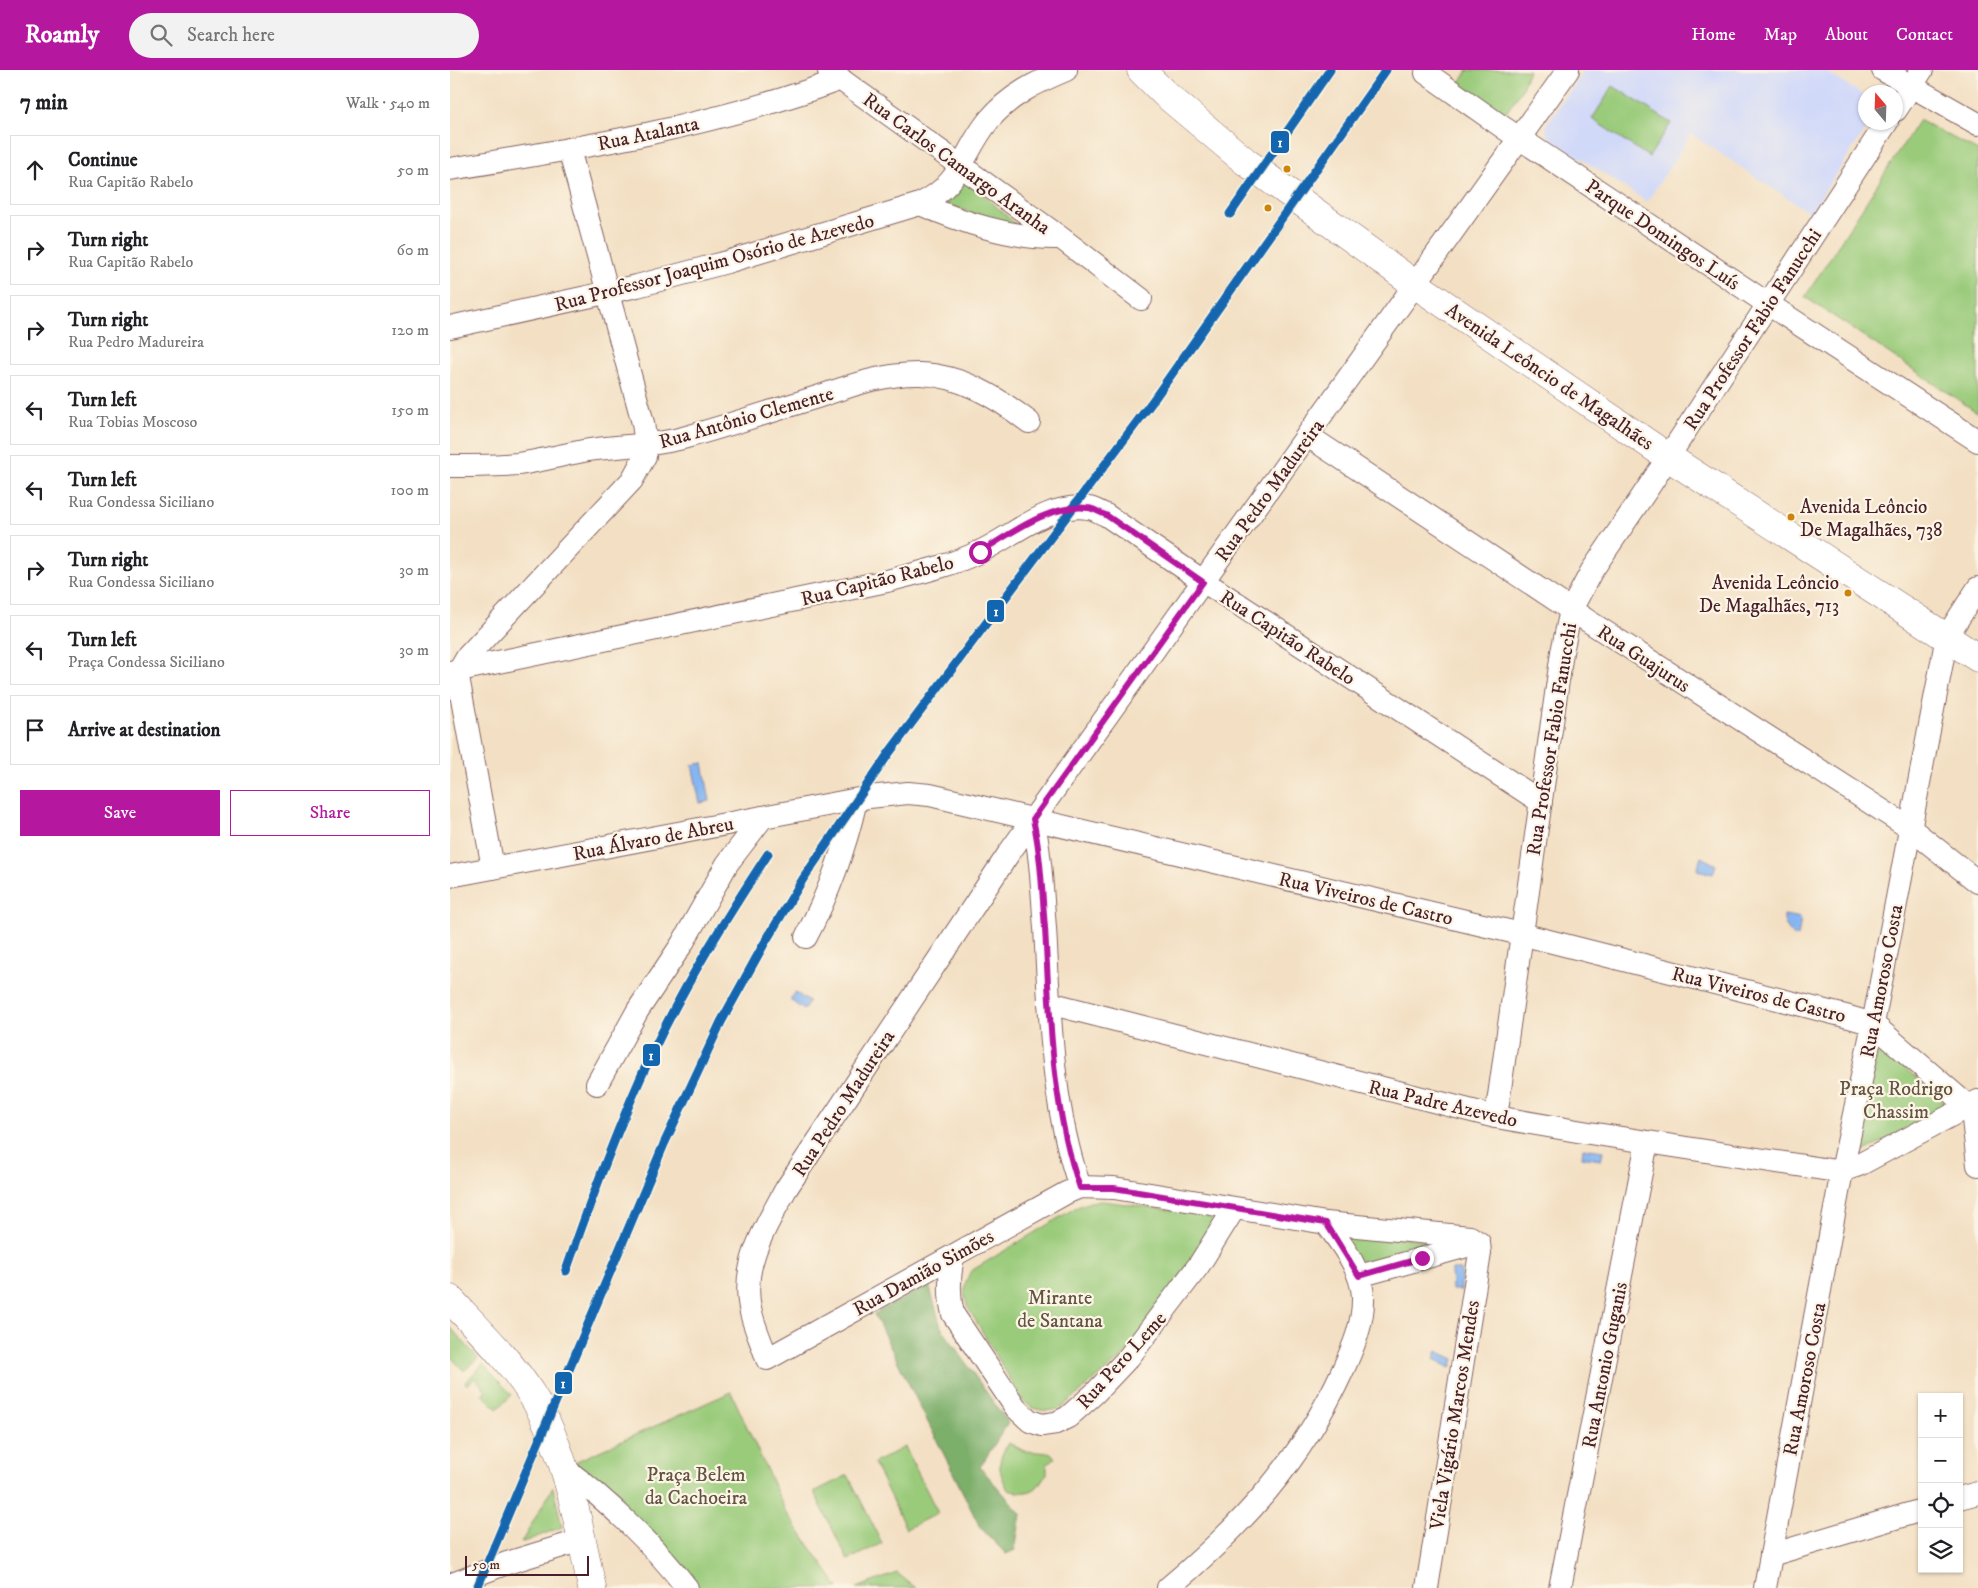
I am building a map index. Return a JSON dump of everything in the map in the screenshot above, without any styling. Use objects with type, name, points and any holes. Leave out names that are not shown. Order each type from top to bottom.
[{"type":"main road","name":"Avenida Leôncio de Magalhães","points":[[1141,70],[1165,94],[1246,162],[1416,284],[1668,457],[1947,636],[1978,658]]},
{"type":"main road","points":[[450,1299],[511,1367],[531,1394],[546,1421],[564,1468],[592,1588]]},
{"type":"street","name":"Rua Professor Joaquim Osório de Azevedo","points":[[450,327],[609,293],[727,262],[920,204],[943,191],[962,166],[989,120],[1005,103],[1023,89],[1066,70]]},
{"type":"street","name":"Rua Pedro Madureira","points":[[767,1359],[750,1309],[747,1288],[750,1264],[761,1235],[786,1189],[1033,819],[1568,70]]},
{"type":"street","points":[[1883,70],[1916,78],[1978,124]]},
{"type":"street","name":"Parque Domingos Luís","points":[[1426,73],[1768,304],[1978,441]]},
{"type":"street","name":"Rua Carlos Camargo Aranha","points":[[834,75],[1061,238],[1141,299]]},
{"type":"street","name":"Rua Atalanta","points":[[450,169],[662,131],[732,114],[800,94],[834,75]]},
{"type":"street","points":[[1903,99],[1916,78]]},
{"type":"street","name":"Rua Professor Fabio Fanucchi","points":[[1496,1117],[1562,652],[1571,610],[1591,572],[1882,130]]},
{"type":"street","points":[[494,868],[462,702],[454,671],[632,480],[640,469],[645,456],[646,445],[643,423],[569,149]]},
{"type":"street","name":"Rua Carlos Camargo Aranha","points":[[920,204],[968,222],[1019,234],[1061,238]]},
{"type":"street","name":"Rua Antônio Clemente","points":[[450,466],[520,464],[588,450],[646,445],[688,437],[855,385],[886,377],[920,374],[948,377],[978,389],[1006,404],[1029,422]]},
{"type":"street","name":"Rua Guajurus","points":[[1308,436],[1571,610],[1911,829],[1978,882]]},
{"type":"street","name":"Rua Capitão Rabelo","points":[[454,671],[932,570],[980,552],[1043,516],[1069,508],[1089,508],[1106,515],[1203,582],[1541,802]]},
{"type":"street","name":"Rua Amoroso Costa","points":[[1765,1588],[1842,1171],[1873,1024],[1947,636],[1978,588]]},
{"type":"street","name":"Rua Viveiros de Castro","points":[[856,800],[888,794],[930,795],[1521,934],[1818,1008],[1873,1024]]},
{"type":"street","points":[[806,937],[836,870],[856,800]]},
{"type":"street","name":"Rua Álvaro de Abreu","points":[[450,876],[856,800]]},
{"type":"street","points":[[597,1084],[638,1010],[682,944],[727,864],[763,818]]},
{"type":"street","points":[[1033,819],[1040,856],[1049,1003],[1058,1097],[1068,1148],[1080,1188],[1114,1188],[1326,1223],[1470,1237],[1479,1242]]},
{"type":"street","points":[[1001,866],[1030,855],[1040,856]]},
{"type":"street","name":"Rua Padre Azevedo","points":[[1049,1003],[1496,1117],[1842,1171]]},
{"type":"street","points":[[1873,1024],[1973,1104]]},
{"type":"street","points":[[1973,1104],[1978,1165]]},
{"type":"street","points":[[1842,1171],[1859,1165],[1973,1104]]},
{"type":"street","name":"Rua Antonio Guganis","points":[[1560,1588],[1648,1142]]},
{"type":"street","name":"Rua Damião Simões","points":[[767,1359],[953,1257],[996,1231],[1066,1193],[1080,1188]]},
{"type":"street","name":"Rua Pero Leme","points":[[953,1257],[949,1278],[949,1297],[953,1314],[1016,1408],[1030,1421],[1042,1425],[1056,1423],[1068,1417],[1095,1393],[1129,1357],[1199,1265],[1234,1209]]},
{"type":"street","points":[[1168,1588],[1204,1558],[1245,1518],[1279,1477],[1304,1441],[1332,1392],[1355,1342],[1362,1312],[1363,1294],[1359,1276],[1326,1223]]},
{"type":"street","points":[[1359,1276],[1479,1242]]},
{"type":"street","name":"Viela Vigário Marcos Mendes","points":[[1427,1588],[1480,1253],[1479,1242]]},
{"type":"street","points":[[564,1468],[598,1494],[660,1556],[687,1588]]},
{"type":"street","points":[[1963,1497],[1978,1493]]},
{"type":"street","points":[[1771,1555],[1918,1511]]},
{"type":"street","points":[[450,1584],[507,1563],[582,1540]]},
{"type":"shaded area","points":[[1585,70],[1823,70],[1858,92],[1858,130],[1865,130],[1810,213],[1691,134],[1647,202],[1548,137],[1547,123]]},
{"type":"green space","points":[[1468,70],[1529,70],[1521,91],[1494,130],[1449,99]]},
{"type":"green space","points":[[1613,86],[1671,123],[1649,157],[1592,119]]},
{"type":"green space","points":[[1919,120],[1978,151],[1978,413],[1805,297]]},
{"type":"green space","points":[[960,173],[1023,231],[941,202]]},
{"type":"green space","name":"Praça Rodrigo Chassim","points":[[1888,1054],[1944,1101],[1944,1108],[1863,1152],[1856,1150],[1877,1055]]},
{"type":"green space","name":"Mirante de Santana","points":[[1103,1201],[1215,1216],[1220,1220],[1126,1354],[1061,1408],[1046,1411],[1036,1409],[1023,1401],[967,1306],[964,1291],[966,1281],[971,1271],[1075,1208],[1090,1202]]},
{"type":"green space","points":[[1336,1229],[1452,1244],[1359,1265]]},
{"type":"green space","points":[[929,1285],[941,1327],[1008,1423],[980,1467],[1021,1514],[1015,1550],[1006,1554],[980,1527],[874,1314]]},
{"type":"green space","points":[[450,1327],[478,1358],[464,1371],[450,1356]]},
{"type":"green space","points":[[483,1364],[512,1395],[497,1409],[482,1394],[486,1390],[475,1378],[467,1385],[465,1382]]},
{"type":"green space","name":"Praça Belem da Cachoeira","points":[[731,1392],[786,1512],[839,1588],[694,1588],[578,1469],[577,1461]]},
{"type":"green space","points":[[1009,1443],[1024,1451],[1051,1453],[1055,1458],[1047,1464],[1047,1474],[1031,1491],[1015,1492],[1008,1490],[1002,1477],[1000,1461]]},
{"type":"green space","points":[[905,1447],[938,1513],[906,1529],[874,1463]]},
{"type":"green space","points":[[848,1475],[882,1543],[848,1560],[814,1492]]},
{"type":"green space","points":[[553,1487],[562,1527],[521,1543]]},
{"type":"green space","points":[[897,1573],[916,1588],[856,1588]]},
{"type":"water","points":[[703,763],[710,801],[700,803],[692,765]]},
{"type":"water","points":[[1701,857],[1716,865],[1713,874],[1697,870]]},
{"type":"water","points":[[1784,915],[1801,918],[1798,937],[1787,928],[1784,922]]},
{"type":"water","points":[[795,992],[809,1002],[804,1010],[790,1000]]},
{"type":"water","points":[[1583,1148],[1603,1151],[1601,1160],[1582,1157]]},
{"type":"water","points":[[1451,1270],[1461,1270],[1461,1290],[1452,1290]]},
{"type":"water","points":[[1437,1351],[1454,1359],[1451,1368],[1434,1359]]},
{"type":"transit line","name":"1","points":[[1230,214],[1330,70]]},
{"type":"transit line","name":"1","points":[[477,1588],[664,1144],[721,1022],[764,944],[803,879],[889,753],[1152,402],[1386,70]]},
{"type":"transit line","name":"1","points":[[566,1271],[606,1160],[653,1051],[707,951],[768,854]]},
{"type":"place","name":"Avenida Leôncio De Magalhães, 738","points":[[1791,517]]},
{"type":"place","name":"Avenida Leôncio De Magalhães, 713","points":[[1848,593]]},
{"type":"route","points":[[980,552],[1043,516],[1069,508],[1089,508],[1106,515],[1203,582],[1033,819],[1040,856],[1049,1003],[1057,1088],[1068,1148],[1080,1188],[1114,1188],[1326,1223],[1351,1260],[1359,1276],[1422,1258]]}]
